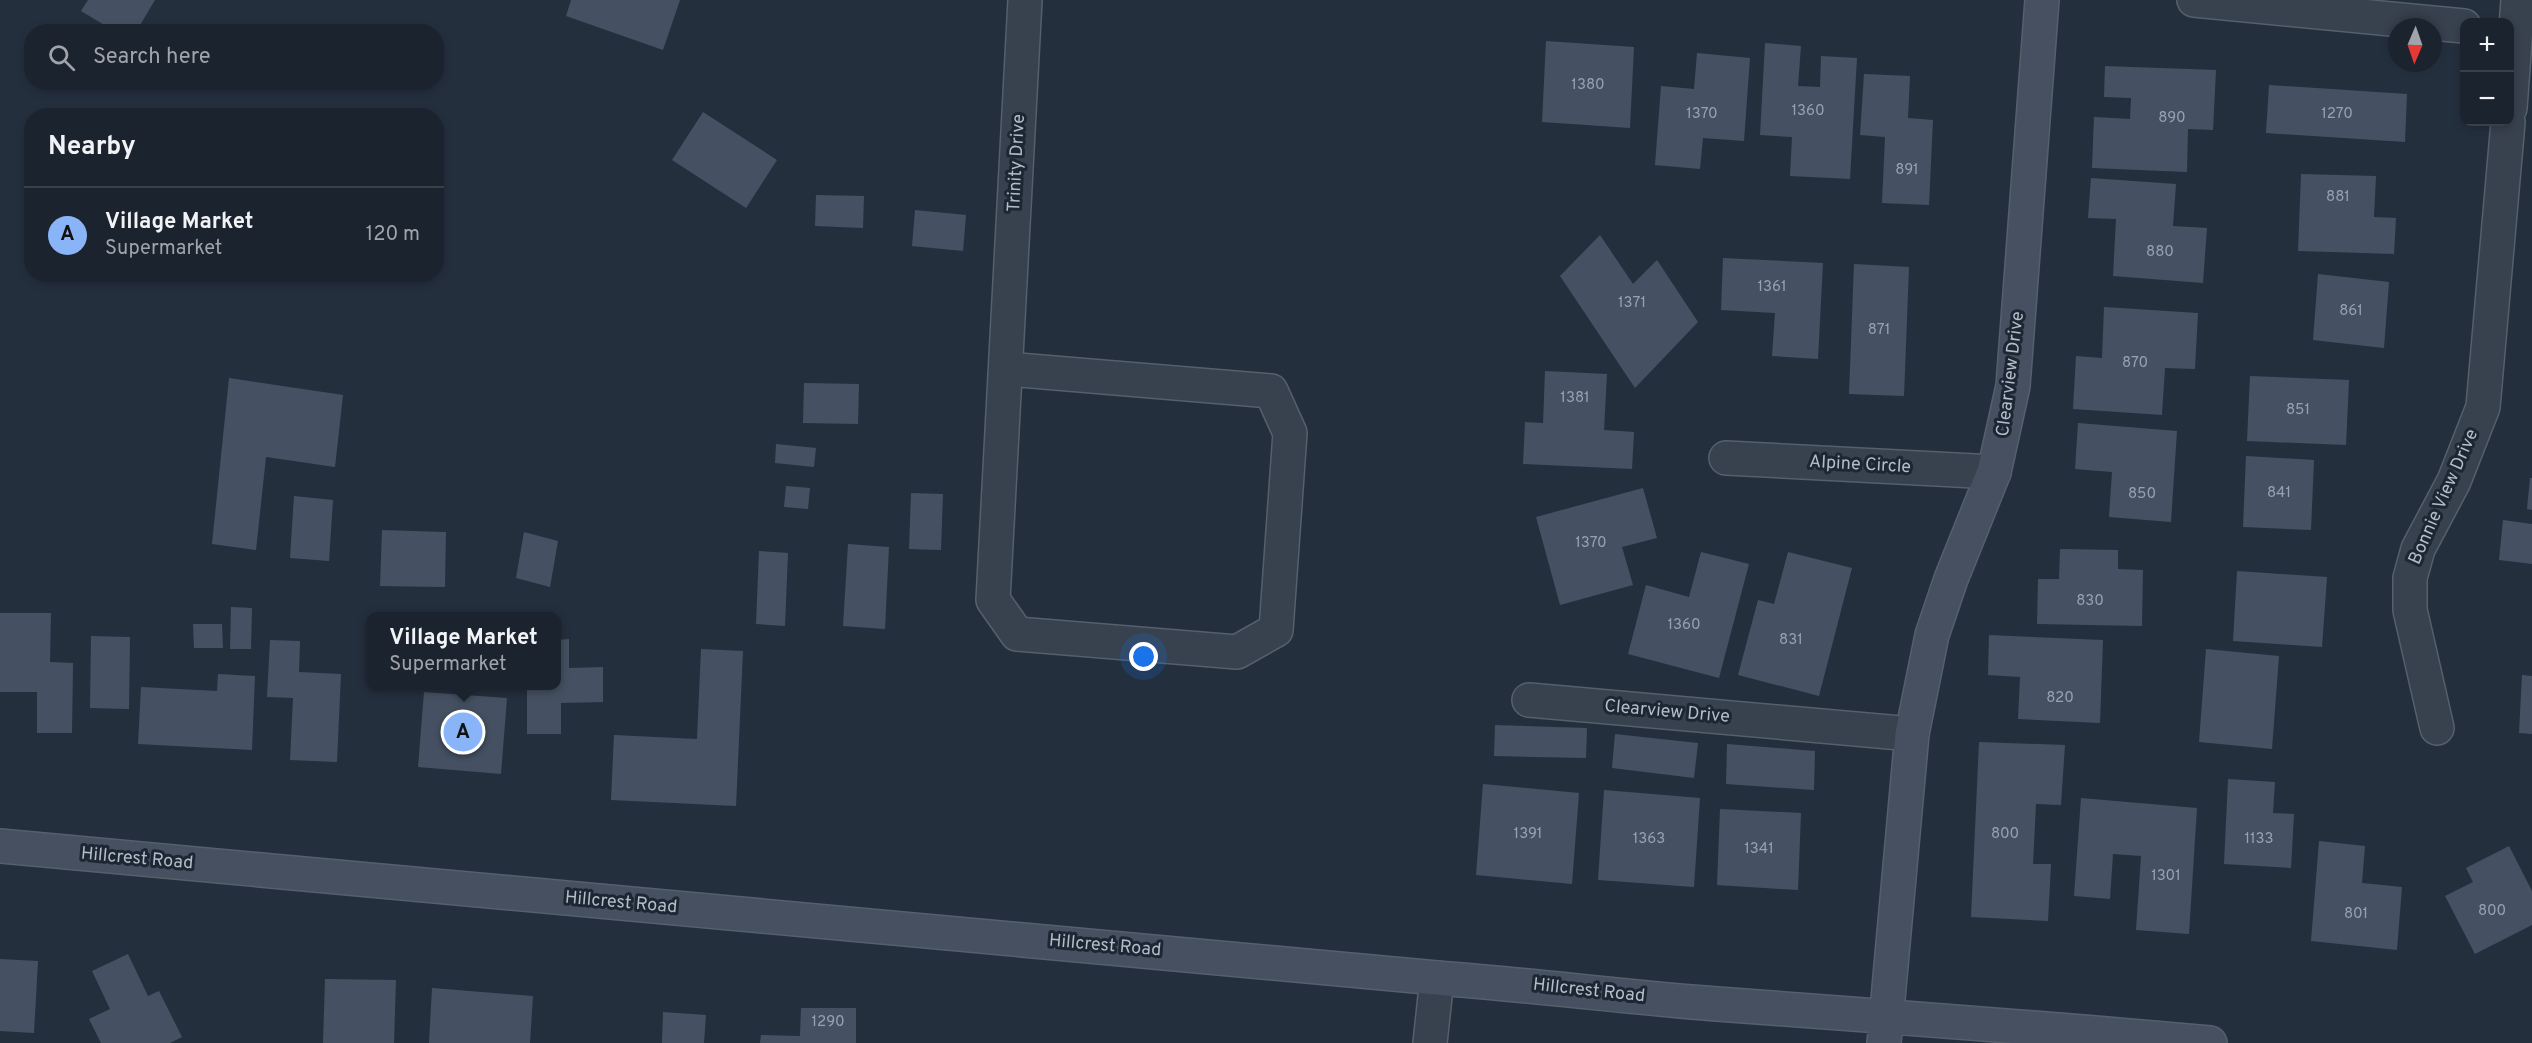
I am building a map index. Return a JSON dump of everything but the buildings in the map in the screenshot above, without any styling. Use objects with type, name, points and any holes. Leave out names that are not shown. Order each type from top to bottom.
[{"type":"street","name":"Trinity Drive","points":[[1007,369],[1271,391],[1290,433],[1276,630],[1237,652],[1017,634],[993,600],[1025,0]]},
{"type":"street","name":"Clearview Drive","points":[[1885,1029],[1912,734],[1932,635],[1951,579],[1994,472],[2013,386],[2042,0]]},
{"type":"street","points":[[2194,0],[2460,26]]},
{"type":"street","points":[[2514,72],[2519,23]]},
{"type":"street","name":"Bonnie View Drive","points":[[2437,728],[2410,610],[2410,578],[2418,549],[2454,481],[2483,407],[2508,126]]},
{"type":"street","name":"Alpine Circle","points":[[1726,458],[1994,472]]},
{"type":"street","name":"Clearview Drive","points":[[1529,700],[1912,734]]},
{"type":"street","name":"Hillcrest Road","points":[[0,846],[1545,986],[1715,1004],[1885,1029],[2210,1043]]},
{"type":"street","points":[[1430,1043],[1437,978]]},
{"type":"place","name":"Village Market","points":[[463,732]]}]
